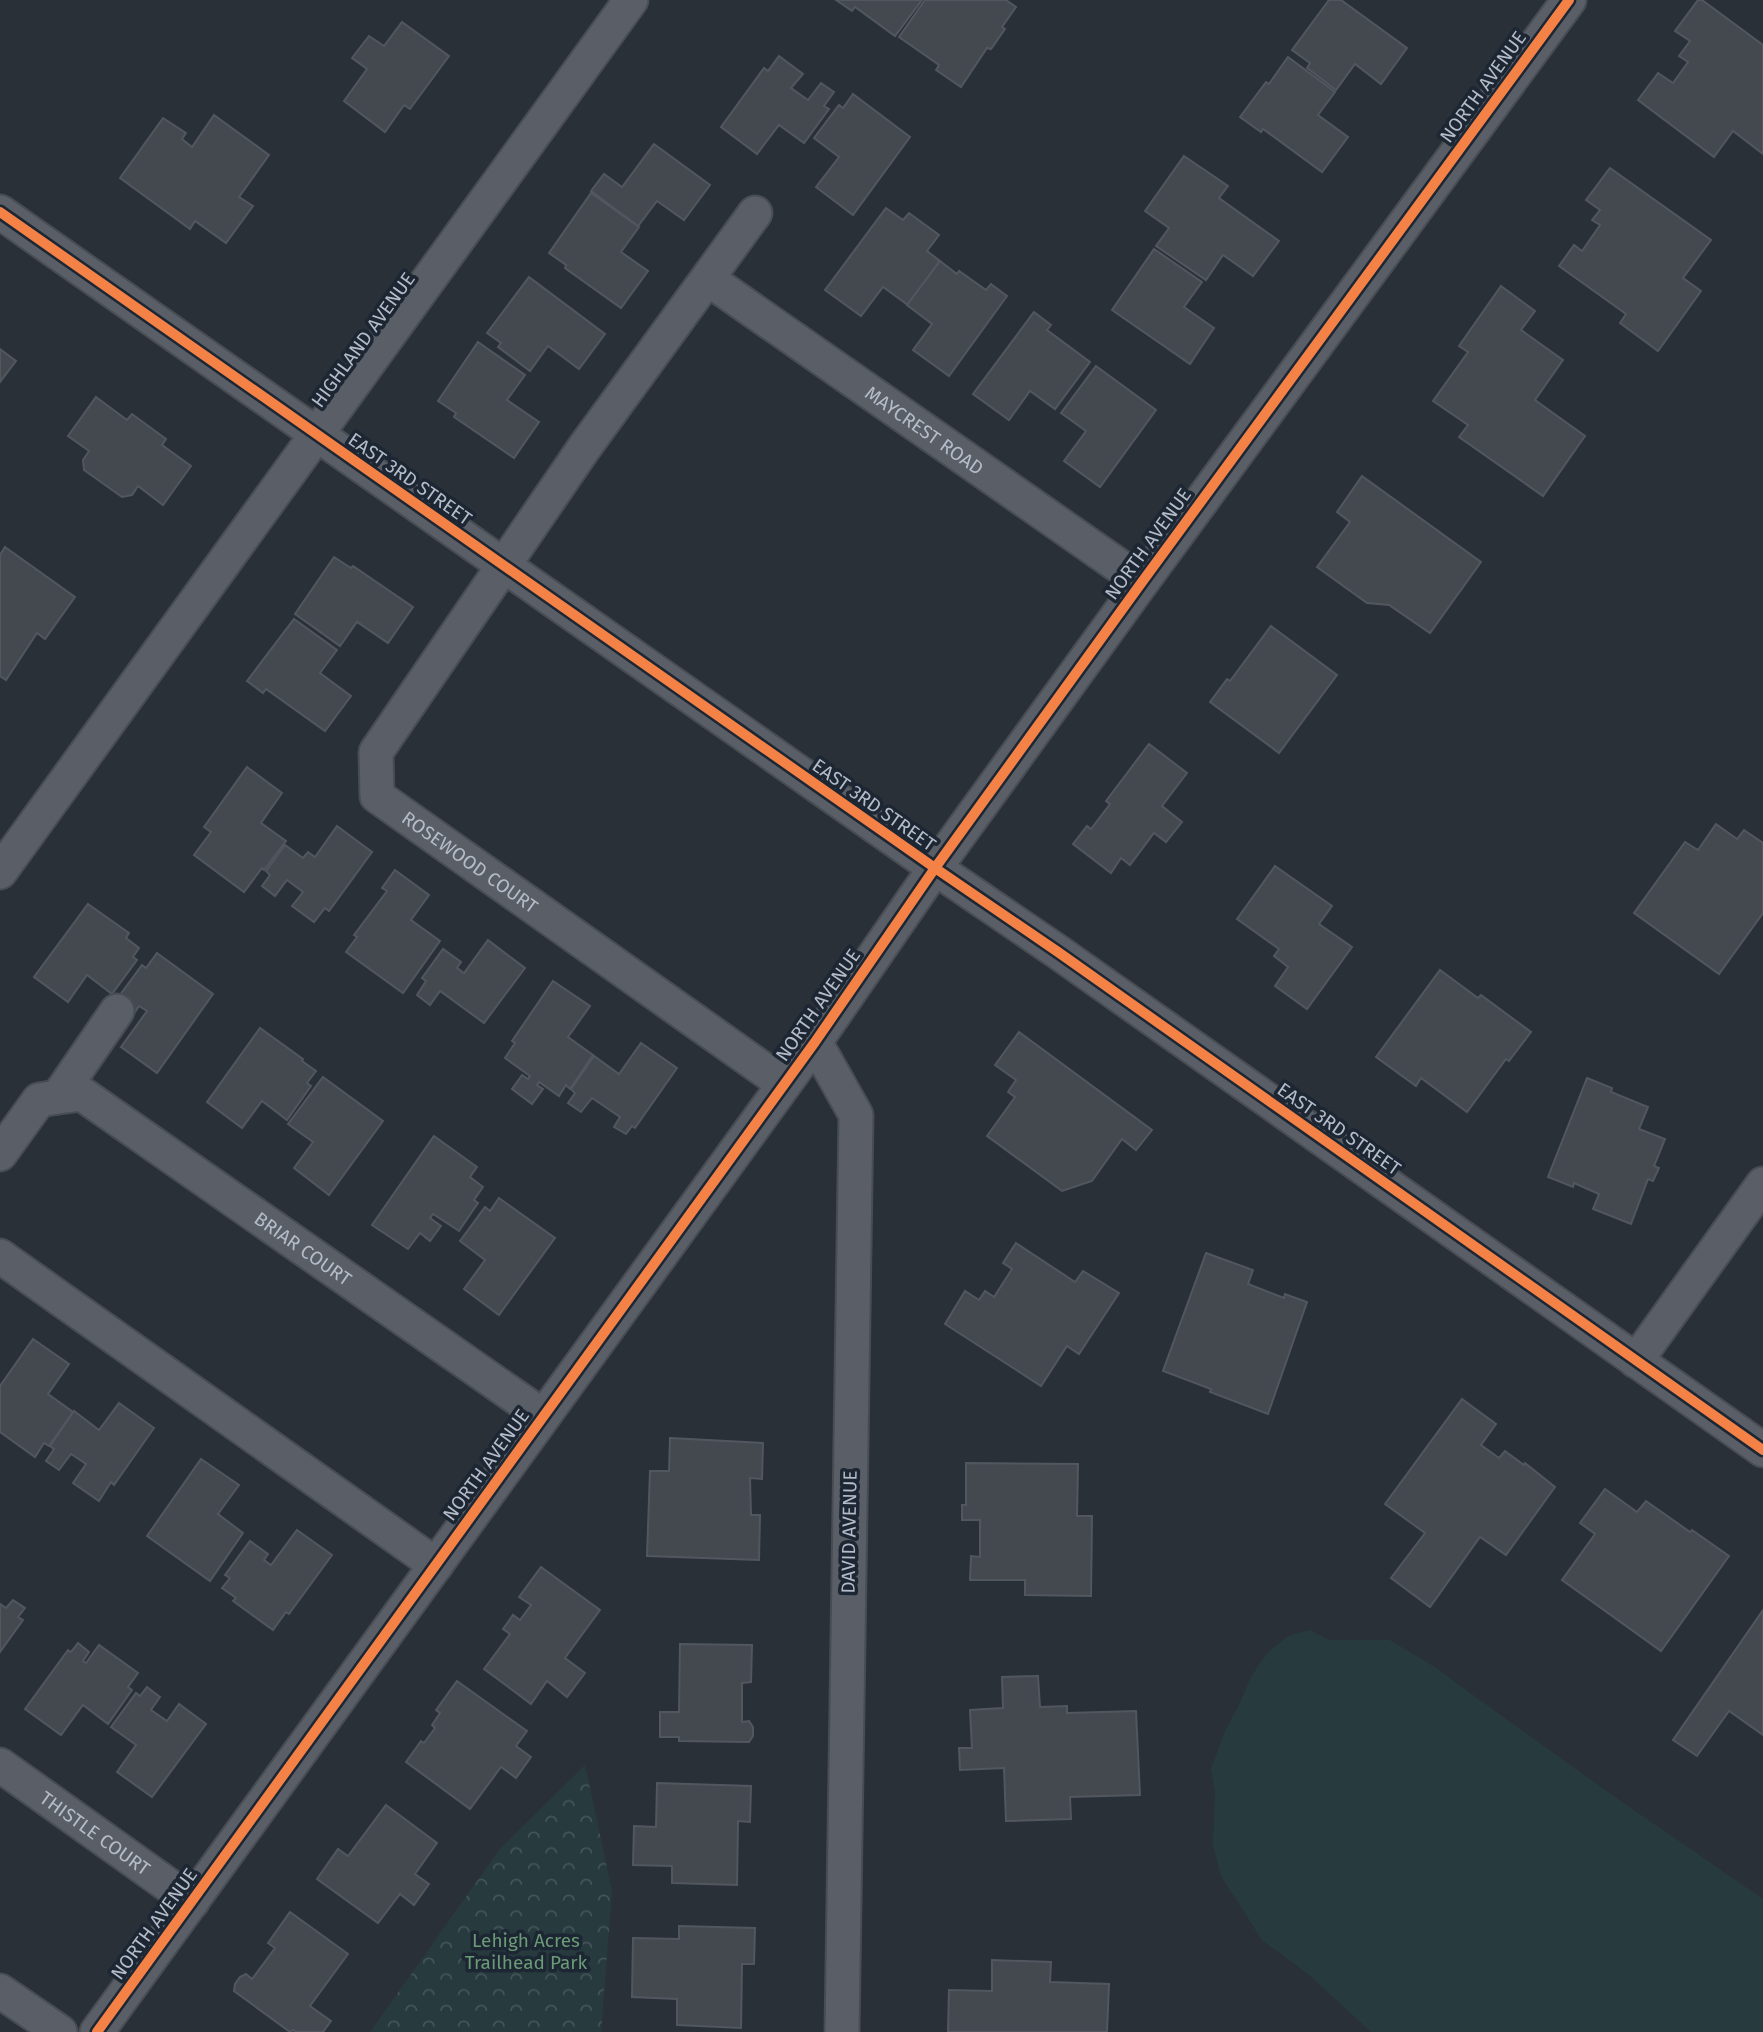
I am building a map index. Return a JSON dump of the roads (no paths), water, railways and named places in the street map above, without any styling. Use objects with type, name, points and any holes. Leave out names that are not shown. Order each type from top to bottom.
[{"type":"street","name":"HIGHLAND AVENUE","points":[[0,872],[631,0]]},
{"type":"street","name":"NORTH AVENUE","points":[[97,2032],[815,1042],[935,868],[1142,582],[1569,0]]},
{"type":"street","name":"EAST 3RD STREET","points":[[0,212],[1081,968],[1763,1450]]},
{"type":"street","points":[[503,565],[584,448],[755,213]]},
{"type":"street","name":"MAYCREST ROAD","points":[[708,279],[1142,582]]},
{"type":"street","name":"ROSEWOOD COURT","points":[[503,565],[376,752],[377,796],[784,1084]]},
{"type":"street","points":[[0,1154],[39,1100],[58,1097],[117,1011]]},
{"type":"street","name":"DAVID AVENUE","points":[[815,1042],[856,1115],[842,2032]]},
{"type":"street","name":"BRIAR COURT","points":[[58,1097],[82,1094],[543,1416]]},
{"type":"street","points":[[1636,1361],[1763,1184]]},
{"type":"street","points":[[0,1256],[436,1564]]},
{"type":"street","name":"THISTLE COURT","points":[[0,1765],[192,1902]]},
{"type":"street","points":[[0,1990],[60,2032]]},
{"type":"park label","name":"Lehigh Acres Trailhead Park","points":[[526,1951]]}]
